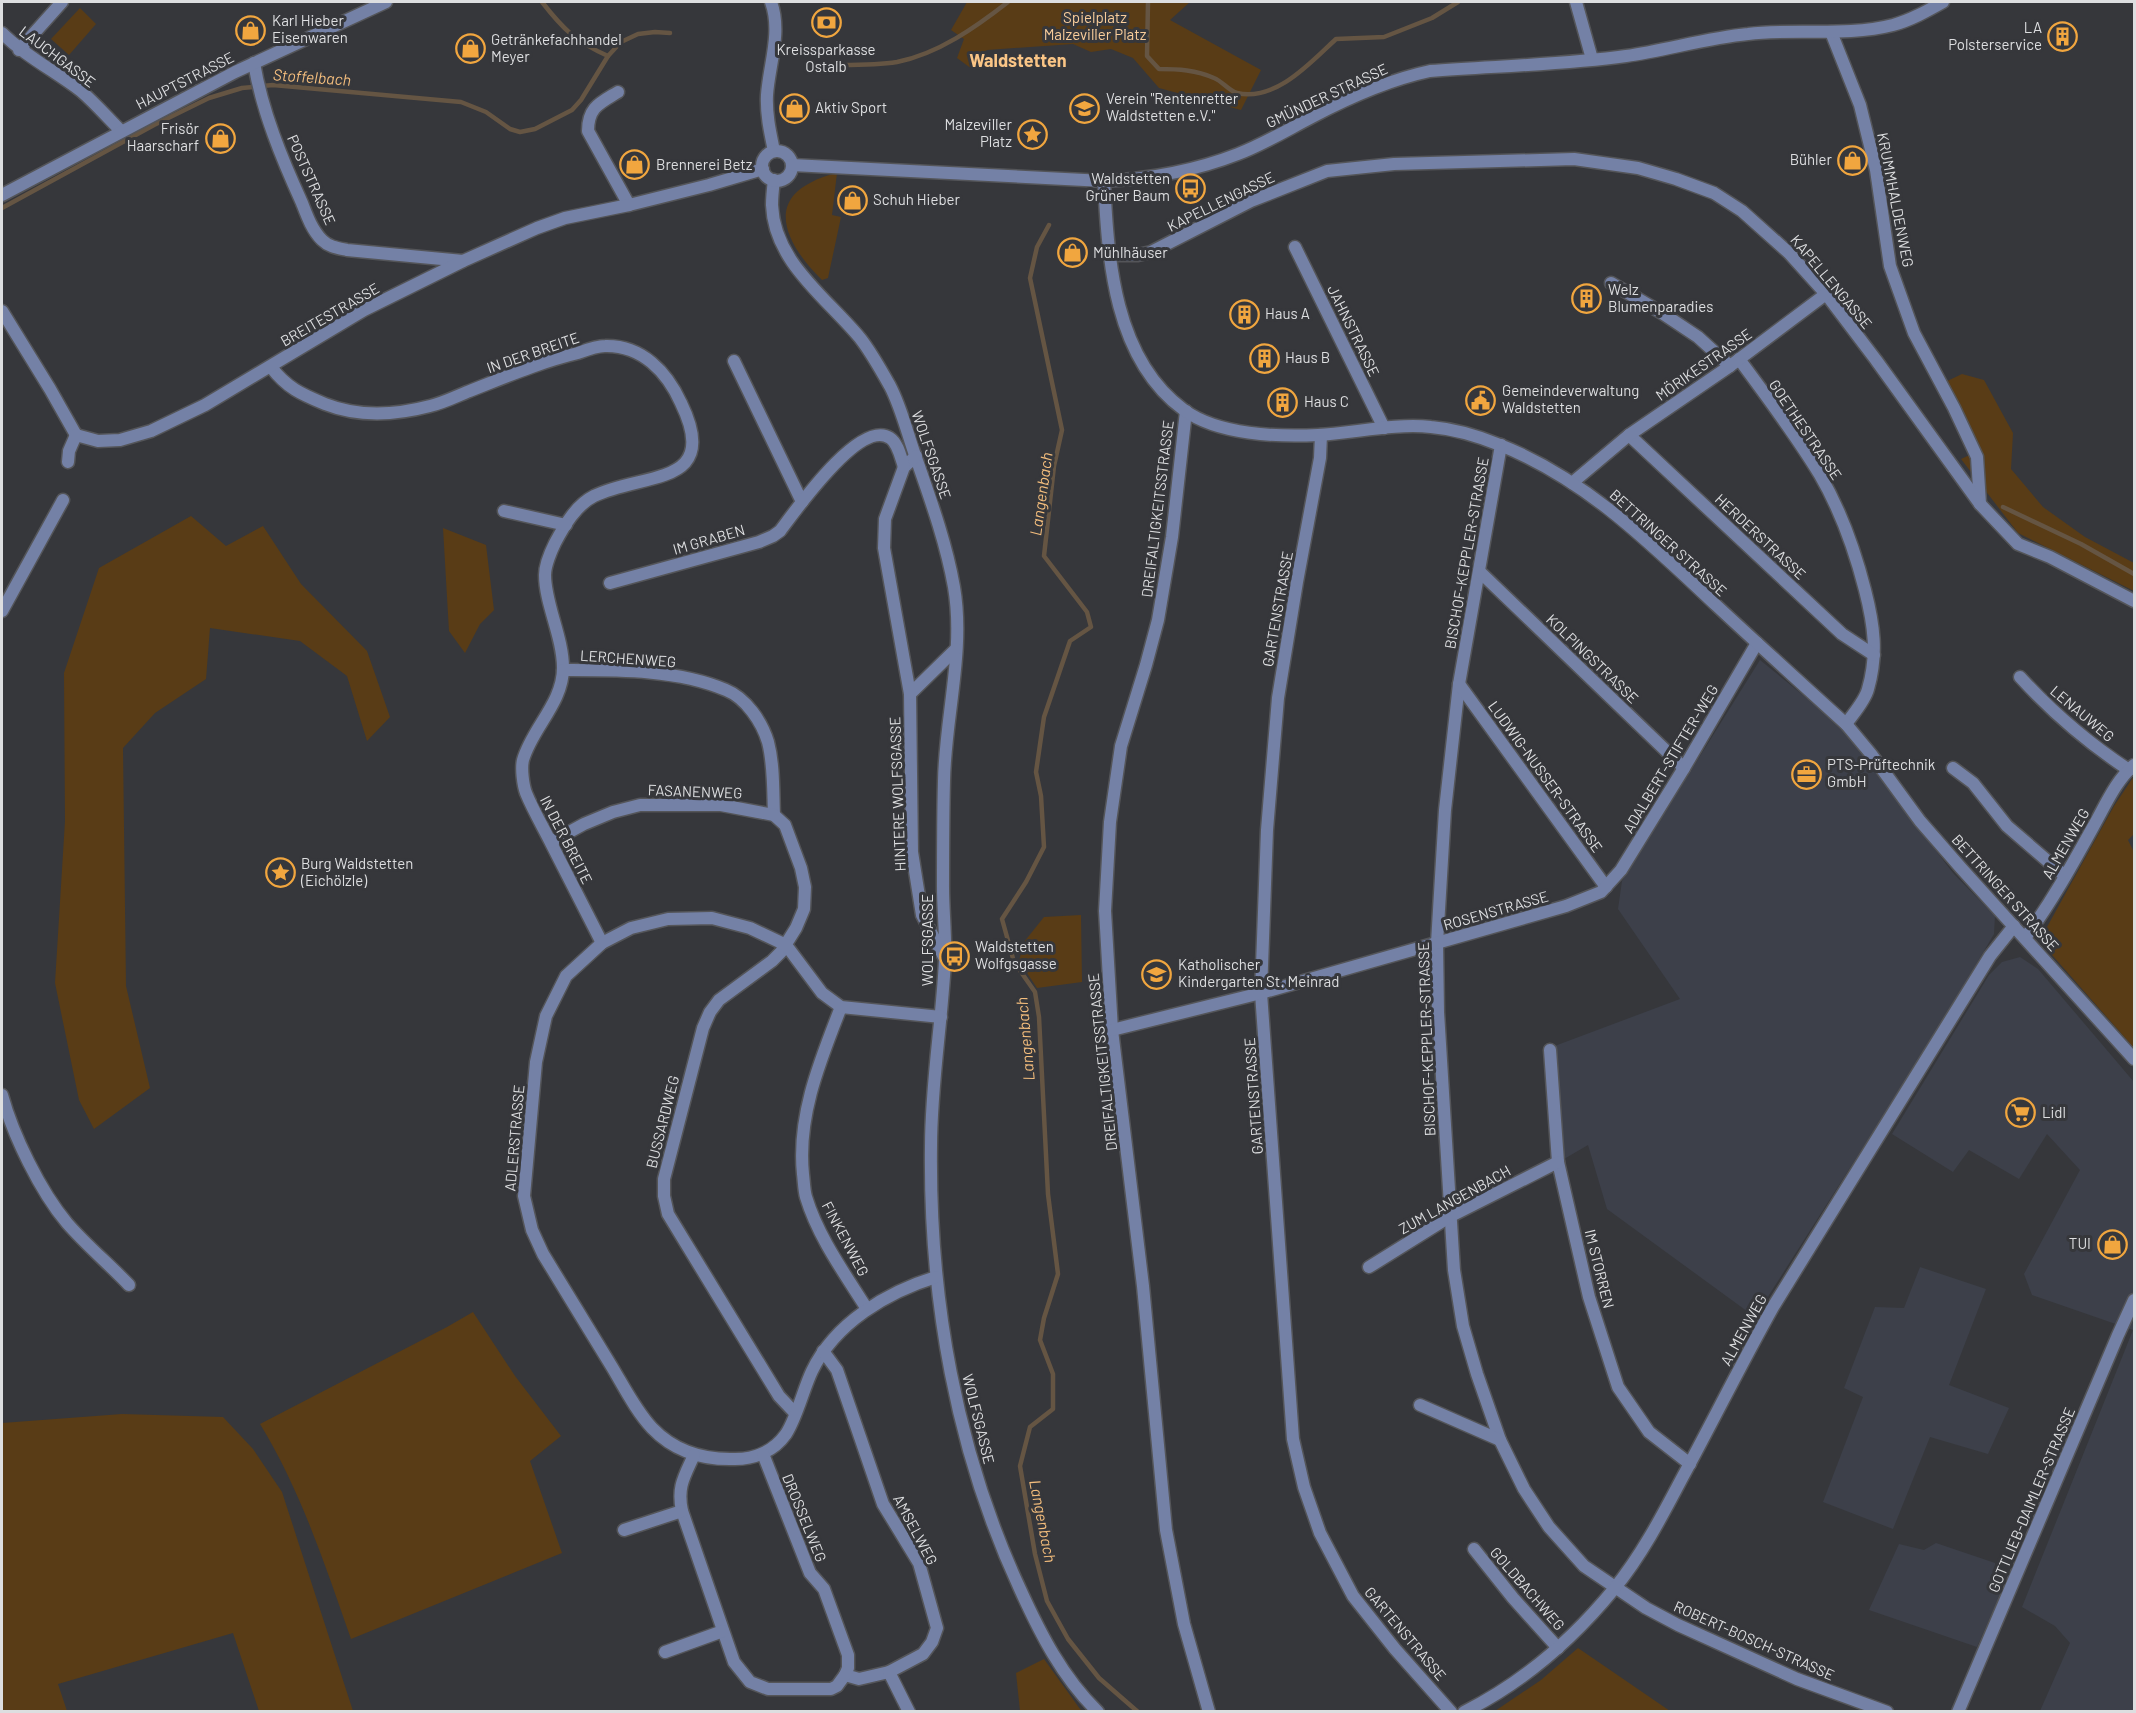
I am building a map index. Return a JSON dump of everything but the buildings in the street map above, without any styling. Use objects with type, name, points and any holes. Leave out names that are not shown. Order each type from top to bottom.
[{"type":"street","points":[[19,50],[62,2]]},
{"type":"street","name":"HAUPTSTRASSE","points":[[2,195],[255,63],[386,2]]},
{"type":"street","points":[[771,2],[776,32],[767,95],[767,121],[774,151]]},
{"type":"street","points":[[1576,2],[1592,59]]},
{"type":"street","name":"GMÜNDER STRASSE","points":[[792,165],[1104,181],[1130,179],[1199,167],[1238,154],[1374,87],[1402,77],[1430,71],[1628,56],[1706,39],[1750,33],[1872,29],[1895,24],[1943,2]]},
{"type":"street","name":"KRUMMHALDENWEG","points":[[1831,32],[1860,105],[1876,170],[1890,266],[1914,333],[1977,457],[1980,504]]},
{"type":"street","name":"LAUCHGASSE","points":[[2,33],[19,50],[82,93],[121,131]]},
{"type":"street","name":"POSTSTRASSE","points":[[255,63],[263,102],[291,180],[314,231],[322,240],[330,246],[347,250],[463,261]]},
{"type":"street","points":[[618,92],[596,105],[588,120],[588,131],[629,205]]},
{"type":"street","points":[[774,151],[784,152],[792,165],[787,177],[779,181],[767,176],[763,169],[764,160],[774,151]]},
{"type":"street","name":"KAPELLENGASSE","points":[[1109,255],[1138,255],[1151,252],[1251,201],[1327,171],[1394,164],[1574,159],[1638,168],[1714,193],[1760,226],[1789,253],[1826,294],[1980,504],[2018,544],[2050,557],[2134,601]]},
{"type":"street","name":"BREITESTRASSE","points":[[76,435],[98,441],[120,440],[205,405],[364,310],[463,261],[565,218],[629,205],[763,169]]},
{"type":"street","name":"WOLFSGASSE","points":[[774,180],[772,205],[774,218],[785,248],[802,276],[860,339],[891,389],[936,519],[955,591],[956,649],[944,775],[945,958],[931,1142],[936,1277],[954,1392],[983,1499],[1040,1633],[1065,1673],[1098,1712]]},
{"type":"street","name":"BETTRINGER STRASSE","points":[[1104,181],[1109,255],[1124,322],[1141,361],[1156,385],[1186,411],[1215,425],[1249,433],[1287,436],[1321,435],[1429,426],[1467,434],[1501,445],[1596,498],[1642,535],[1846,724],[1920,821],[2134,1059]]},
{"type":"street","name":"JAHNSTRASSE","points":[[1295,247],[1384,428]]},
{"type":"street","name":"GOETHESTRASSE","points":[[1611,283],[1662,313],[1734,363],[1810,460],[1843,521],[1859,567],[1874,625],[1874,655],[1868,692],[1846,724]]},
{"type":"street","name":"MÖRIKESTRASSE","points":[[1572,483],[1629,435],[1734,363],[1826,294]]},
{"type":"street","points":[[2,311],[76,435],[69,451],[68,462]]},
{"type":"street","name":"IN DER BREITE","points":[[271,367],[283,382],[301,394],[337,408],[385,413],[431,406],[553,358],[604,346],[627,349],[647,358],[664,372],[690,421],[694,440],[689,457],[679,469],[659,478],[621,486],[592,497],[578,509],[554,546],[545,574],[560,644],[563,670],[559,692],[536,732],[523,762],[524,790],[602,943]]},
{"type":"street","points":[[734,361],[802,502]]},
{"type":"street","name":"DREIFALTIGKEITSSTRASSE","points":[[1186,411],[1172,537],[1158,620],[1121,746],[1110,822],[1105,911],[1112,1030],[1141,1274],[1166,1530],[1184,1624],[1209,1712]]},
{"type":"street","name":"GARTENSTRASSE","points":[[1321,435],[1320,459],[1278,698],[1267,830],[1261,993],[1293,1439],[1320,1533],[1353,1596],[1451,1712]]},
{"type":"street","name":"HERDERSTRASSE","points":[[1629,435],[1842,634],[1874,655]]},
{"type":"street","name":"IM GRABEN","points":[[610,583],[759,542],[773,536],[780,531],[834,464],[871,436],[888,436],[894,441],[904,467]]},
{"type":"street","name":"BISCHOF-KEPPLER-STRASSE","points":[[1501,445],[1459,684],[1445,810],[1437,943],[1439,1023],[1454,1270],[1463,1326],[1477,1374],[1500,1440],[1524,1489],[1550,1527],[1584,1566],[1615,1588]]},
{"type":"street","name":"HINTERE WOLFSGASSE","points":[[916,456],[904,467],[885,519],[883,534],[890,587],[910,694],[912,852],[922,915],[945,958]]},
{"type":"street","points":[[2,610],[63,500]]},
{"type":"street","points":[[504,511],[566,525]]},
{"type":"street","name":"KOLPINGSTRASSE","points":[[1480,572],[1684,768]]},
{"type":"street","name":"ADALBERT-STIFTER-WEG","points":[[1606,887],[1622,870],[1757,643]]},
{"type":"street","points":[[910,694],[956,649]]},
{"type":"street","name":"LERCHENWEG","points":[[563,670],[657,673],[728,690],[753,711],[767,741],[772,765],[774,815]]},
{"type":"street","name":"LENAUWEG","points":[[2020,677],[2050,710],[2097,749],[2132,767]]},
{"type":"street","name":"LUDWIG-NUSSER-STRASSE","points":[[1459,684],[1606,887]]},
{"type":"street","name":"ALMENWEG","points":[[2025,938],[2065,876],[2118,784],[2132,767]]},
{"type":"street","points":[[1953,768],[1973,783],[2007,826],[2065,876]]},
{"type":"street","name":"FASANENWEG","points":[[551,842],[613,812],[640,805],[721,805],[774,815]]},
{"type":"street","points":[[774,815],[785,825],[794,844],[805,887],[804,909],[786,945]]},
{"type":"street","name":"ROSENSTRASSE","points":[[1112,1030],[1261,993],[1566,906],[1601,892],[1606,887]]},
{"type":"street","name":"ADLERSTRASSE","points":[[763,1454],[740,1459],[718,1460],[694,1455],[669,1442],[652,1428],[632,1400],[543,1254],[532,1230],[524,1196],[536,1062],[546,1016],[566,976],[602,943],[631,928],[668,919],[712,918],[750,928],[786,945],[822,993],[841,1007]]},
{"type":"street","name":"ALMENWEG","points":[[1464,1712],[1501,1691],[1558,1648],[1615,1588],[1656,1528],[1773,1307],[1990,956],[2014,926]]},
{"type":"street","name":"BUSSARDWEG","points":[[786,945],[772,961],[719,1000],[710,1012],[703,1028],[664,1179],[664,1196],[668,1214],[779,1396],[795,1413]]},
{"type":"street","points":[[841,1007],[941,1017]]},
{"type":"street","name":"FINKENWEG","points":[[841,1007],[815,1076],[806,1114],[802,1159],[806,1196],[821,1233],[867,1310]]},
{"type":"street","name":"IM STORREN","points":[[1550,1050],[1558,1162],[1589,1297],[1618,1387],[1649,1432],[1690,1464]]},
{"type":"street","points":[[2,1095],[20,1144],[66,1222],[129,1285]]},
{"type":"street","name":"ZUM LANGENBACH","points":[[1369,1267],[1451,1216],[1558,1162]]},
{"type":"street","points":[[763,1454],[786,1434],[812,1371],[823,1351],[838,1333],[867,1310],[914,1284],[936,1277]]},
{"type":"street","name":"GOTTLIEB-DAIMLER-STRASSE","points":[[1958,1712],[2134,1300]]},
{"type":"street","name":"AMSELWEG","points":[[823,1351],[837,1370],[883,1504],[919,1563],[937,1628],[932,1642],[923,1654],[889,1672],[859,1679],[845,1675]]},
{"type":"street","points":[[1420,1405],[1500,1440]]},
{"type":"street","name":"DROSSELWEG","points":[[763,1454],[810,1573],[824,1589],[848,1655],[848,1668],[845,1675]]},
{"type":"street","points":[[694,1455],[682,1482],[679,1496],[682,1511],[734,1662],[750,1682],[768,1689],[831,1689],[837,1686],[845,1675]]},
{"type":"street","points":[[624,1530],[682,1511]]},
{"type":"street","name":"GOLDBACHWEG","points":[[1474,1549],[1513,1598],[1558,1648]]},
{"type":"street","name":"ROBERT-BOSCH-STRASSE","points":[[1615,1588],[1678,1625],[1797,1679],[1887,1712]]},
{"type":"street","points":[[665,1652],[723,1631]]},
{"type":"street","points":[[889,1672],[909,1712]]},
{"type":"shaded area","points":[[1760,660],[1841,726],[1953,873],[1995,916],[1994,934],[1934,1036],[1755,1317],[1607,1209],[1588,1145],[1564,1159],[1561,1151],[1552,1047],[1680,999],[1618,909],[1622,881]]},
{"type":"shaded area","points":[[2020,957],[2038,969],[2134,1082],[2134,1711],[2040,1711],[2070,1643],[2055,1626],[2022,1607],[2133,1330],[2032,1295],[2024,1274],[2080,1170],[2047,1134],[2019,1179],[1969,1150],[1953,1172],[1892,1134],[1989,975],[2002,962]]},
{"type":"shaded area","points":[[1920,1267],[1986,1289],[1949,1385],[2009,1408],[1988,1454],[1930,1437],[1893,1529],[1823,1502],[1863,1397],[1844,1388],[1875,1307],[1904,1308]]},
{"type":"shaded area","points":[[1936,1543],[1995,1563],[2002,1580],[2001,1593],[1977,1647],[1869,1610],[1899,1544],[1924,1550]]},
{"type":"green space","name":"Spielplatz Malzeviller Platz","points":[[967,2],[1190,2],[1170,20],[1261,70],[1241,110],[1159,88],[1133,58],[1111,49],[1091,52],[1073,44],[987,50],[978,56],[972,69],[957,58],[964,39],[951,30]]},
{"type":"green space","points":[[80,8],[96,24],[69,55],[51,39]]},
{"type":"green space","points":[[837,173],[832,215],[841,217],[828,278],[822,280],[794,244],[786,217],[788,204],[796,193],[810,183]]},
{"type":"green space","points":[[1962,374],[1984,380],[2013,433],[2011,469],[2043,507],[2085,537],[2134,563],[2134,591],[2018,533],[1961,459],[1980,450],[1943,383]]},
{"type":"green space","points":[[191,516],[226,546],[263,526],[301,584],[367,651],[390,717],[367,741],[347,676],[300,641],[210,628],[206,679],[155,713],[123,748],[126,986],[150,1088],[94,1129],[79,1100],[55,983],[65,821],[64,673],[99,568]]},
{"type":"green space","points":[[443,528],[486,545],[494,610],[480,624],[465,653],[449,631]]},
{"type":"green space","points":[[2134,776],[2134,834],[2128,840],[2134,852],[2134,1048],[2045,947],[2042,936],[2114,806]]},
{"type":"green space","points":[[1081,915],[1082,982],[1037,988],[1019,961],[1024,942],[1044,917]]},
{"type":"green space","points":[[473,1312],[515,1376],[561,1436],[530,1461],[562,1553],[351,1639],[300,1502],[275,1449],[260,1424]]},
{"type":"green space","points":[[122,1414],[223,1417],[253,1449],[282,1492],[353,1711],[259,1711],[233,1633],[58,1684],[67,1711],[2,1711],[2,1423]]},
{"type":"green space","points":[[1578,1648],[1670,1711],[1495,1711],[1541,1680]]},
{"type":"green space","points":[[1044,1659],[1082,1711],[1020,1711],[1016,1673]]},
{"type":"waterway","points":[[542,2],[571,34],[608,56]]},
{"type":"waterway","points":[[841,65],[890,63],[927,53],[970,30],[1008,2]]},
{"type":"waterway","points":[[1148,2],[1147,56],[1159,69],[1200,73],[1217,79],[1234,92],[1251,94],[1265,92],[1292,78],[1336,39],[1384,37],[1432,18],[1458,2]]},
{"type":"waterway","name":"Stoffelbach","points":[[2,208],[154,125],[209,98],[242,88],[273,85],[461,102],[486,112],[510,129],[520,132],[535,129],[572,110],[581,100],[608,56],[621,42],[638,34],[670,33]]},
{"type":"waterway","name":"Langenbach","points":[[1049,225],[1037,247],[1030,278],[1062,430],[1054,466],[1044,556],[1087,612],[1091,627],[1070,641],[1044,717],[1036,772],[1041,796],[1044,847],[1026,882],[1002,919],[1014,962],[1035,992],[1039,1017],[1048,1194],[1058,1274],[1044,1318],[1040,1340],[1053,1374],[1053,1409],[1030,1427],[1020,1466],[1035,1554],[1047,1601],[1068,1639],[1099,1678],[1138,1712]]},
{"type":"waterway","points":[[2003,507],[2081,544],[2134,574]]},
{"type":"place","name":"Kreissparkasse Ostalb","points":[[826,23]]},
{"type":"place","name":"Karl Hieber Eisenwaren","points":[[251,30]]},
{"type":"place","name":"LA Polsterservice","points":[[2063,37]]},
{"type":"place","name":"Getränkefachhandel Meyer","points":[[470,49]]},
{"type":"place","name":"Aktiv Sport","points":[[794,108]]},
{"type":"place","name":"Verein \"Rentenretter Waldstetten e.V.\"","points":[[1085,108]]},
{"type":"place","name":"Malzeviller Platz","points":[[1033,134]]},
{"type":"place","name":"Frisör Haarscharf","points":[[220,138]]},
{"type":"place","name":"Bühler","points":[[1853,160]]},
{"type":"place","name":"Brennerei Betz","points":[[635,165]]},
{"type":"place","name":"Waldstetten Grüner Baum","points":[[1191,188]]},
{"type":"place","name":"Schuh Hieber","points":[[852,200]]},
{"type":"place","name":"Mühlhäuser","points":[[1072,253]]},
{"type":"place","name":"Welz Blumenparadies","points":[[1587,299]]},
{"type":"place","name":"Haus A","points":[[1244,314]]},
{"type":"place","name":"Haus B","points":[[1264,358]]},
{"type":"place","name":"Gemeindeverwaltung Waldstetten","points":[[1481,400]]},
{"type":"place","name":"Haus C","points":[[1283,402]]},
{"type":"place","name":"PTS-Prüftechnik GmbH","points":[[1806,774]]},
{"type":"place","name":"Burg Waldstetten (Eichölzle)","points":[[280,873]]},
{"type":"place","name":"Waldstetten Wolfgsgasse","points":[[954,956]]},
{"type":"place","name":"Katholischer Kindergarten St. Meinrad","points":[[1157,974]]},
{"type":"place","name":"Lidl","points":[[2021,1113]]},
{"type":"place","name":"TUI","points":[[2112,1244]]},
{"type":"district","name":"Waldstetten","points":[[1018,61]]}]
